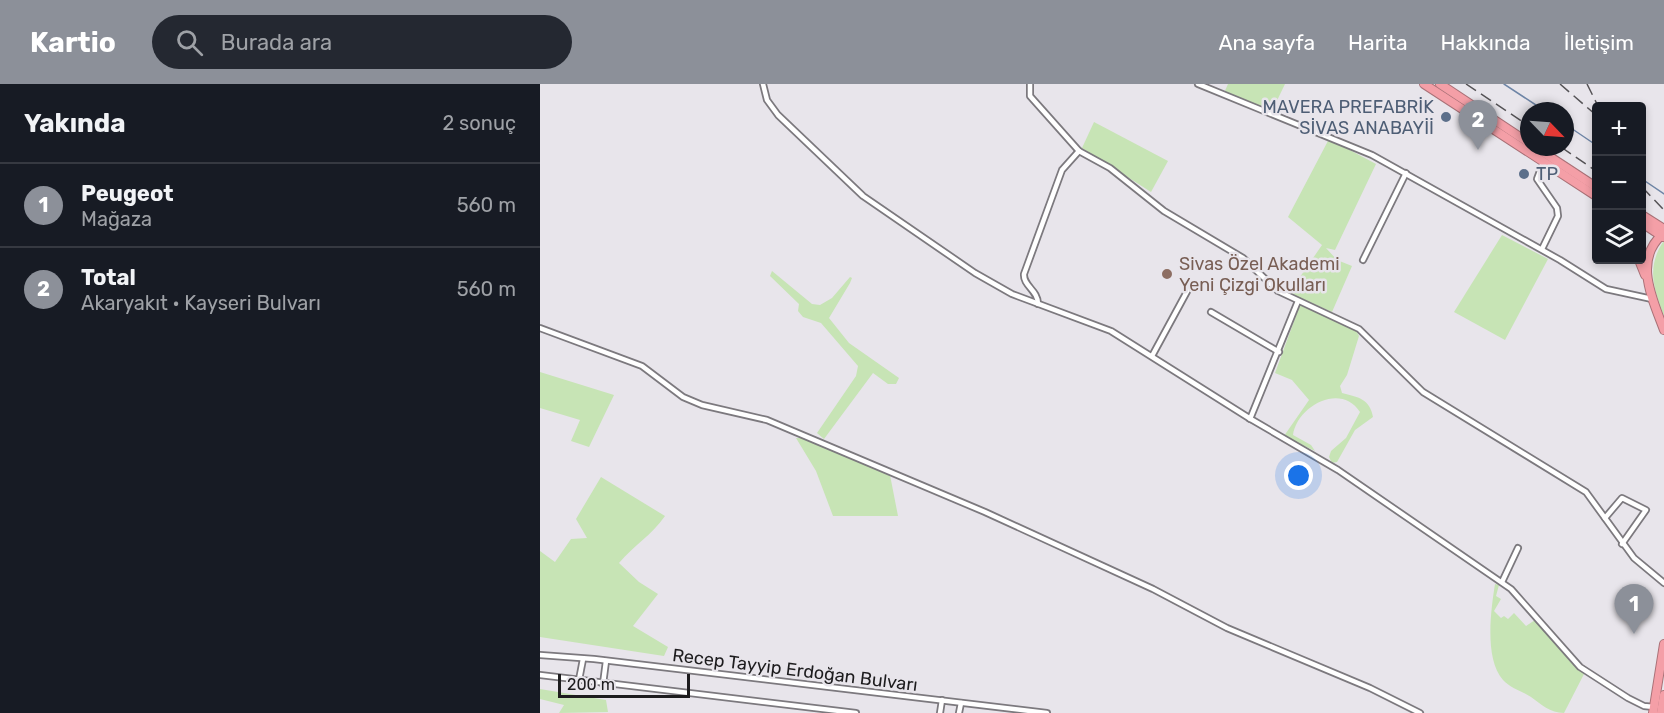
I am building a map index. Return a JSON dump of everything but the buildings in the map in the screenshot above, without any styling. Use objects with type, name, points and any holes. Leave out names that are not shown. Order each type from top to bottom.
[{"type":"highway","points":[[1424,84],[1592,194]]},
{"type":"highway","points":[[1440,84],[1520,137]]},
{"type":"highway","points":[[1549,156],[1592,184]]},
{"type":"highway","points":[[1579,186],[1592,199]]},
{"type":"highway","points":[[1646,219],[1663,234]]},
{"type":"highway","points":[[1646,226],[1663,234]]},
{"type":"highway","points":[[1647,282],[1648,261],[1663,234]]},
{"type":"highway","points":[[1640,264],[1664,330]]},
{"type":"highway","points":[[1654,710],[1664,644]]},
{"type":"highway","points":[[1661,713],[1664,695]]},
{"type":"street","points":[[763,84],[766,100],[778,115],[863,196],[1002,290],[1112,331],[1250,419],[1347,475],[1502,582],[1580,667],[1628,698],[1654,710]]},
{"type":"street","points":[[1030,84],[1030,96],[1079,151],[1110,168],[1164,210],[1243,258],[1256,268],[1268,285],[1359,329],[1423,392],[1544,468],[1577,486],[1593,500],[1622,544],[1655,578],[1664,583]]},
{"type":"street","points":[[1198,84],[1329,136],[1406,173],[1542,249],[1606,289],[1652,299]]},
{"type":"street","points":[[1038,304],[1035,292],[1026,282],[1024,274],[1062,170],[1079,151]]},
{"type":"street","points":[[1542,249],[1558,216],[1557,208],[1538,178],[1543,163]]},
{"type":"street","points":[[1363,260],[1406,173]]},
{"type":"street","points":[[1152,356],[1190,286]]},
{"type":"street","points":[[1250,419],[1298,301]]},
{"type":"street","points":[[1211,312],[1279,351]]},
{"type":"street","points":[[540,328],[642,366],[691,400],[767,420],[985,512],[1153,589],[1227,628],[1370,688],[1420,713]]},
{"type":"street","points":[[1605,518],[1622,498],[1646,510],[1622,544]]},
{"type":"street","points":[[1502,582],[1518,548]]},
{"type":"street","name":"Recep Tayyip Erdoğan Bulvarı","points":[[540,655],[1047,713]]},
{"type":"street","points":[[579,680],[583,659]]},
{"type":"street","points":[[603,684],[606,661]]},
{"type":"street","name":"Recep Tayyip Erdoğan Bulvarı","points":[[540,675],[856,713]]},
{"type":"street","points":[[940,713],[942,700]]},
{"type":"street","points":[[959,713],[961,703]]},
{"type":"green space","points":[[1228,84],[1285,84],[1271,113],[1224,93]]},
{"type":"green space","points":[[1094,122],[1168,161],[1151,192],[1082,148]]},
{"type":"green space","points":[[1329,139],[1376,164],[1335,250],[1326,248],[1337,260],[1352,266],[1332,312],[1289,293],[1322,245],[1288,217]]},
{"type":"green space","points":[[1502,235],[1548,259],[1505,340],[1454,312]]},
{"type":"green space","points":[[1663,242],[1664,316],[1653,279],[1655,261]]},
{"type":"green space","points":[[772,271],[812,304],[820,305],[832,298],[850,277],[852,278],[829,318],[849,343],[899,378],[896,384],[888,384],[873,373],[824,439],[817,433],[856,376],[858,366],[821,323],[803,317],[798,311],[799,304],[770,276]]},
{"type":"green space","points":[[1300,305],[1355,329],[1359,336],[1347,375],[1340,386],[1342,393],[1366,403],[1373,417],[1355,430],[1337,462],[1332,463],[1329,457],[1331,451],[1346,438],[1360,412],[1352,403],[1332,398],[1321,401],[1302,415],[1293,435],[1311,445],[1315,451],[1284,436],[1309,400],[1292,380],[1275,373]]},
{"type":"green space","points":[[540,372],[614,395],[589,447],[571,441],[580,420],[540,408]]},
{"type":"green space","points":[[796,438],[806,438],[890,475],[898,516],[833,516],[816,471]]},
{"type":"green space","points":[[601,477],[665,516],[619,563],[639,582],[658,594],[633,626],[668,647],[664,656],[540,637],[540,551],[555,562],[571,539],[587,538],[576,519]]},
{"type":"green space","points":[[1495,584],[1499,585],[1496,596],[1501,599],[1494,611],[1501,618],[1504,616],[1508,619],[1514,613],[1526,626],[1535,620],[1584,674],[1564,713],[1550,710],[1509,685],[1497,671],[1493,660],[1490,634]]},
{"type":"green space","points":[[540,689],[606,700],[608,712],[559,713],[564,705],[540,699]]},
{"type":"waterway","points":[[1504,84],[1531,102]]},
{"type":"waterway","points":[[1574,130],[1592,142]]},
{"type":"waterway","points":[[1646,182],[1664,194]]},
{"type":"railway","points":[[1466,84],[1520,120]]},
{"type":"railway","points":[[1560,84],[1592,112]]},
{"type":"railway","points":[[1587,84],[1596,102]]},
{"type":"railway","points":[[1574,156],[1592,168]]},
{"type":"railway","points":[[1646,191],[1664,210]]},
{"type":"place","name":"MAVERA PREFABRİK SİVAS ANABAYİİ","points":[[1446,117]]},
{"type":"place","name":"Total","points":[[1478,150]]},
{"type":"place","name":"TP","points":[[1524,174]]},
{"type":"place","name":"Sivas Özel Akademi Yeni Çizgi Okulları","points":[[1167,274]]},
{"type":"place","name":"Peugeot","points":[[1634,634]]}]
